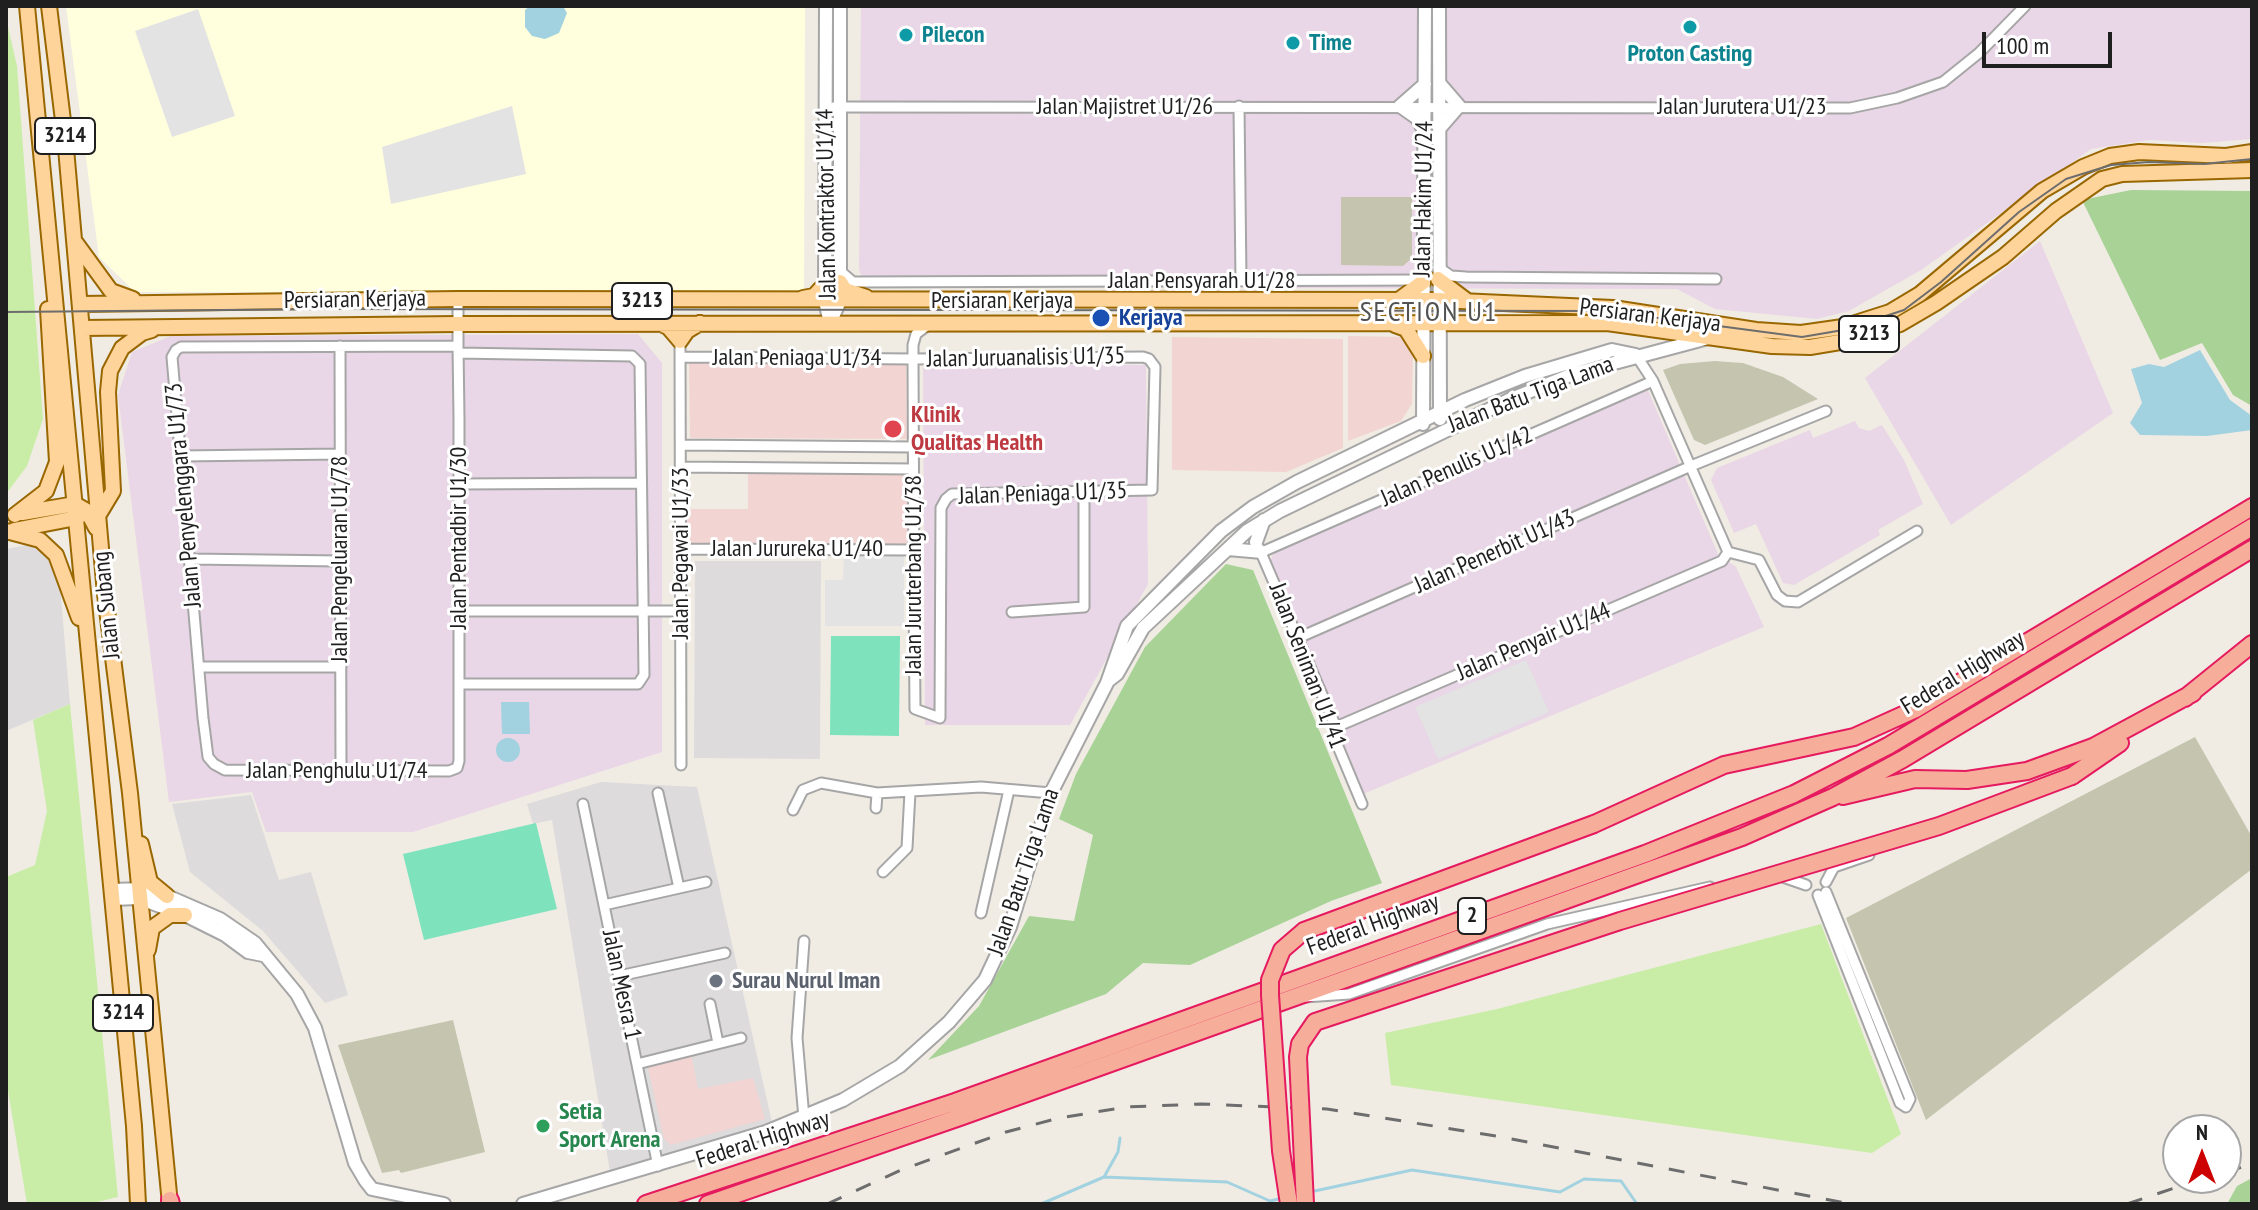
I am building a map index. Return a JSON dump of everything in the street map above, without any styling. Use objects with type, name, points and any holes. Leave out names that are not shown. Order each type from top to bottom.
[{"type":"highway","points":[[1289,1204],[1281,1151],[1270,980],[1282,950],[1304,931],[1594,824],[1724,765],[1854,737],[1916,709],[2252,507]]},
{"type":"highway","name":"Federal Highway","points":[[646,1204],[955,1102],[1645,854],[1782,800],[1888,746],[2252,527]]},
{"type":"highway","name":"Federal Highway","points":[[708,1204],[1728,842],[1833,797],[1903,759],[2252,549]]},
{"type":"highway","points":[[1305,1204],[1298,1057],[1300,1044],[1315,1022],[1607,925],[1939,826],[2072,776],[2193,693],[2252,644]]},
{"type":"highway","points":[[1833,797],[1868,792],[1891,783],[1915,779],[1967,780],[2027,771],[2093,747],[2193,693]]},
{"type":"main road","name":"Jalan Subang","points":[[27,6],[61,352],[84,512],[87,641],[134,1126],[138,1204]]},
{"type":"main road","name":"3214","points":[[49,6],[96,491],[84,512]]},
{"type":"main road","name":"Persiaran Kerjaya","points":[[80,304],[458,299],[1431,300],[1613,308],[1756,330],[1801,333],[1843,327],[1890,312],[1920,294],[2042,191],[2083,167],[2110,156],[2139,152],[2226,156],[2252,152]]},
{"type":"main road","name":"Persiaran Kerjaya","points":[[82,328],[659,323],[1607,323],[1708,338],[1810,347],[1852,340],[1900,324],[2003,257],[2056,211],[2102,179],[2122,174],[2252,170]]},
{"type":"main road","points":[[74,241],[111,291],[149,303]]},
{"type":"main road","points":[[11,516],[46,491],[57,462],[48,298],[53,263]]},
{"type":"main road","points":[[1396,300],[1431,277],[1469,302]]},
{"type":"main road","points":[[759,301],[814,296],[835,279],[845,290],[858,296],[922,301]]},
{"type":"main road","points":[[56,290],[69,316],[82,328]]},
{"type":"main road","points":[[61,352],[69,316],[80,304]]},
{"type":"main road","points":[[659,323],[668,327],[680,341],[687,331],[700,323]]},
{"type":"main road","points":[[1393,324],[1406,329],[1423,356]]},
{"type":"main road","points":[[6,531],[84,512],[113,491],[108,392],[110,371],[122,348],[142,333],[161,327]]},
{"type":"main road","name":"Jalan Subang","points":[[84,512],[99,533],[130,793],[146,990],[170,1203]]},
{"type":"main road","points":[[11,516],[84,512]]},
{"type":"main road","points":[[6,531],[40,540],[56,555],[87,641]]},
{"type":"main road","points":[[130,793],[150,882],[167,896]]},
{"type":"main road","points":[[146,990],[152,928],[170,915],[185,915]]},
{"type":"street","name":"Jalan Kontraktor U1/14","points":[[826,6],[826,107],[835,279]]},
{"type":"street","name":"Jalan Kontraktor U1/14","points":[[830,323],[835,279],[840,6]]},
{"type":"street","name":"Jalan Hakim U1/24","points":[[1425,6],[1425,84],[1439,129],[1431,277]]},
{"type":"street","name":"Jalan Hakim U1/24","points":[[1423,439],[1423,325],[1431,300],[1424,131],[1439,81],[1439,6]]},
{"type":"street","name":"Jalan Jurutera U1/23","points":[[1432,106],[1850,108],[1897,98],[1943,82],[1979,53],[2025,6]]},
{"type":"street","points":[[1439,81],[1459,106],[1439,129]]},
{"type":"street","points":[[1424,131],[1417,118],[1400,106],[1425,84]]},
{"type":"street","points":[[1239,106],[1241,281]]},
{"type":"street","name":"Jalan Majistret U1/26","points":[[826,107],[1432,106]]},
{"type":"street","name":"Jalan Pensyarah U1/28","points":[[835,279],[853,282],[1241,281],[1451,276],[1716,279]]},
{"type":"street","name":"Jalan Pentadbir U1/30","points":[[449,771],[457,768],[459,761],[458,299]]},
{"type":"street","name":"Jalan Hakim U1/24","points":[[1431,300],[1439,324],[1441,431]]},
{"type":"street","points":[[878,323],[902,326],[910,332],[913,345]]},
{"type":"street","points":[[913,345],[921,328],[962,323]]},
{"type":"street","points":[[1708,338],[1636,355],[1653,381],[1728,552],[1759,560],[1777,595],[1785,601],[1798,602],[1917,531]]},
{"type":"street","name":"Jalan Pegawai U1/33","points":[[680,341],[681,765]]},
{"type":"street","name":"Jalan Juruterbang U1/38","points":[[913,345],[915,709]]},
{"type":"street","name":"Jalan Penyelenggara U1/73","points":[[225,770],[208,757],[172,357],[176,350],[181,347],[340,346],[632,356],[640,364],[641,483]]},
{"type":"street","name":"Jalan Pengeluaran U1/78","points":[[340,346],[341,771]]},
{"type":"street","points":[[1653,381],[1651,360],[1661,349]]},
{"type":"street","name":"Jalan Batu Tiga Lama","points":[[523,1204],[658,1166],[804,1118],[843,1100],[900,1066],[949,1022],[985,980],[1010,927],[1051,793],[1107,683],[1127,626],[1221,531],[1253,507],[1465,400],[1525,376],[1612,350],[1636,355]]},
{"type":"street","name":"Jalan Batu Tiga Lama","points":[[1107,683],[1117,674],[1143,628],[1247,531],[1264,520],[1441,431],[1573,374],[1636,355]]},
{"type":"street","name":"Jalan Peniaga U1/34","points":[[681,357],[913,359]]},
{"type":"street","name":"Jalan Juruanalisis U1/35","points":[[913,359],[1149,359],[1155,367],[1152,490]]},
{"type":"street","name":"Jalan Penulis U1/42","points":[[1259,547],[1653,381]]},
{"type":"street","points":[[1440,384],[1450,401],[1465,400]]},
{"type":"street","points":[[1397,432],[1410,420],[1422,393]]},
{"type":"street","name":"Jalan Penerbit U1/43","points":[[1298,638],[1691,466],[1826,411]]},
{"type":"street","points":[[681,445],[913,447]]},
{"type":"street","points":[[181,456],[340,454]]},
{"type":"street","points":[[681,467],[913,469]]},
{"type":"street","points":[[459,484],[641,483],[644,675],[638,684],[459,684]]},
{"type":"street","name":"Jalan Peniaga U1/35","points":[[915,709],[940,718],[941,508],[952,494],[1152,490]]},
{"type":"street","points":[[1012,612],[1084,607],[1084,492]]},
{"type":"street","points":[[1221,531],[1247,531],[1253,507]]},
{"type":"street","points":[[1228,549],[1259,547],[1264,520]]},
{"type":"street","name":"Jalan Seniman U1/41","points":[[1247,531],[1259,547],[1336,727],[1334,737],[1362,804]]},
{"type":"street","name":"Jalan Jurureka U1/40","points":[[681,549],[914,550]]},
{"type":"street","name":"Jalan Penyair U1/44","points":[[1336,727],[1722,561],[1728,552]]},
{"type":"street","points":[[190,559],[340,561]]},
{"type":"street","points":[[459,611],[681,611]]},
{"type":"street","points":[[200,667],[341,667]]},
{"type":"street","points":[[1823,890],[1911,1101],[1906,1107],[1900,1103],[1823,890],[1834,867],[2038,796],[2091,770],[2098,758]]},
{"type":"street","name":"Jalan Penghulu U1/74","points":[[225,770],[449,771]]},
{"type":"street","points":[[793,810],[803,790],[821,783],[877,793],[981,787],[1051,793]]},
{"type":"street","points":[[981,913],[1009,790]]},
{"type":"street","points":[[883,872],[907,848],[910,792]]},
{"type":"street","points":[[658,793],[679,888]]},
{"type":"street","points":[[876,808],[877,793]]},
{"type":"street","name":"Jalan Mesra 1","points":[[583,804],[658,1166]]},
{"type":"street","points":[[1301,996],[1327,998],[1349,994],[1547,924],[1739,880],[1777,876],[1792,878],[1806,885]]},
{"type":"street","points":[[604,905],[706,882]]},
{"type":"street","points":[[112,894],[167,896],[220,919],[255,943],[297,994],[315,1028],[355,1163],[365,1180],[372,1189],[444,1204]]},
{"type":"street","points":[[137,894],[225,935],[248,952],[263,955]]},
{"type":"street","points":[[804,941],[797,1038],[804,1118]]},
{"type":"street","points":[[619,976],[725,953]]},
{"type":"street","points":[[710,1004],[718,1043]]},
{"type":"street","points":[[637,1064],[741,1038]]},
{"type":"shaded area","points":[[66,6],[805,6],[804,292],[135,292],[99,257]]},
{"type":"shaded area","points":[[861,6],[2252,6],[2252,139],[2202,143],[2149,140],[2091,149],[1921,270],[1849,311],[1817,319],[1715,309],[1677,289],[867,287],[859,270]]},
{"type":"shaded area","points":[[198,9],[235,116],[172,137],[135,31]]},
{"type":"shaded area","points":[[512,106],[526,174],[391,204],[382,147]]},
{"type":"shaded area","points":[[1341,197],[1412,197],[1412,258],[1403,266],[1341,265]]},
{"type":"shaded area","points":[[2040,241],[2113,413],[1951,525],[1865,378]]},
{"type":"shaded area","points":[[638,334],[662,363],[662,752],[413,832],[266,832],[252,792],[169,802],[118,395],[132,352],[171,336]]},
{"type":"shaded area","points":[[1348,336],[1407,337],[1413,347],[1412,404],[1401,421],[1348,441]]},
{"type":"shaded area","points":[[1172,337],[1343,339],[1343,448],[1286,472],[1172,470]]},
{"type":"shaded area","points":[[1715,361],[1743,363],[1783,377],[1818,399],[1705,445],[1694,440],[1663,370],[1680,364]]},
{"type":"shaded area","points":[[689,362],[906,362],[907,439],[690,438]]},
{"type":"shaded area","points":[[923,363],[1146,365],[1148,584],[1070,725],[925,725]]},
{"type":"shaded area","points":[[1647,388],[1718,554],[1736,567],[1764,627],[1363,794],[1340,740],[1338,718],[1269,564],[1274,552]]},
{"type":"shaded area","points":[[1855,421],[1859,428],[1869,431],[1882,425],[1904,460],[1923,504],[1878,530],[1880,535],[1794,585],[1783,583],[1756,524],[1734,533],[1711,480],[1717,468],[1810,430],[1813,438]]},
{"type":"shaded area","points":[[748,471],[908,472],[909,545],[685,545],[685,509],[748,509]]},
{"type":"shaded area","points":[[33,544],[49,553],[59,574],[70,704],[6,731],[6,549]]},
{"type":"shaded area","points":[[844,551],[904,552],[904,626],[825,626],[825,580],[843,580]]},
{"type":"shaded area","points":[[695,561],[821,561],[820,759],[694,758]]},
{"type":"shaded area","points":[[1526,660],[1549,712],[1438,759],[1415,707]]},
{"type":"shaded area","points":[[2195,737],[2252,837],[2252,869],[1926,1120],[1846,918]]},
{"type":"shaded area","points":[[601,782],[697,787],[773,1127],[610,1172],[552,820],[533,824],[527,804]]},
{"type":"shaded area","points":[[251,795],[279,880],[311,872],[348,995],[325,1003],[263,931],[190,872],[172,804]]},
{"type":"shaded area","points":[[453,1020],[485,1152],[401,1173],[399,1170],[382,1173],[338,1045]]},
{"type":"shaded area","points":[[691,1053],[698,1089],[753,1078],[765,1119],[671,1145],[664,1139],[647,1063]]},
{"type":"green space","points":[[6,18],[17,66],[43,419],[27,466],[6,494]]},
{"type":"green space","points":[[2131,190],[2252,191],[2252,406],[2233,395],[2202,343],[2160,360],[2082,200]]},
{"type":"green space","points":[[1226,564],[1253,570],[1382,883],[1331,901],[1190,965],[1143,963],[1106,994],[928,1060],[979,1006],[1029,916],[1074,921],[1093,835],[1059,819],[1076,774],[1145,647]]},
{"type":"green space","points":[[831,636],[900,636],[899,736],[830,735]]},
{"type":"green space","points":[[70,704],[118,1197],[89,1204],[27,1204],[6,1079],[6,877],[35,865],[47,811],[33,720]]},
{"type":"green space","points":[[536,823],[557,909],[424,940],[403,854]]},
{"type":"green space","points":[[1821,924],[1901,1134],[1872,1153],[1391,1085],[1385,1033],[1497,1009]]},
{"type":"green space","points":[[2252,1178],[2252,1204],[2227,1204],[2233,1194],[2242,1194],[2242,1183]]},
{"type":"water","points":[[530,6],[563,6],[567,13],[559,33],[545,39],[532,36],[525,27],[525,10]]},
{"type":"water","points":[[2200,350],[2230,400],[2252,416],[2252,430],[2207,436],[2140,435],[2130,423],[2142,403],[2131,369],[2149,364],[2164,367]]},
{"type":"water","points":[[501,702],[529,702],[530,734],[502,734]]},
{"type":"water","points":[[508,738],[517,741],[520,750],[517,759],[508,762],[499,759],[496,750],[499,741]]},
{"type":"waterway","points":[[1104,1177],[1118,1152],[1120,1138]]},
{"type":"waterway","points":[[1310,1192],[1412,1170],[1560,1192],[1584,1179],[1621,1181],[1637,1204]]},
{"type":"waterway","points":[[1041,1204],[1104,1177],[1227,1182],[1270,1201],[1283,1198]]},
{"type":"tram line","points":[[6,312],[331,309],[1605,311],[1802,337],[1843,330],[1904,310],[1941,282],[2019,212],[2066,179],[2111,165],[2149,162],[2204,164],[2252,159]]},
{"type":"railway","points":[[827,1204],[901,1170],[1006,1132],[1059,1118],[1127,1107],[1201,1104],[1327,1109],[1496,1136],[1851,1204]]},
{"type":"railway","points":[[2242,1167],[2252,1163]]},
{"type":"railway","points":[[2127,1204],[2162,1192]]},
{"type":"place","name":"Proton Casting","points":[[1690,27]]},
{"type":"place","name":"Pilecon","points":[[906,35]]},
{"type":"place","name":"Time","points":[[1293,43]]},
{"type":"place","name":"Kerjaya","points":[[1101,318]]},
{"type":"place","name":"Klinik Qualitas Health","points":[[893,429]]},
{"type":"place","name":"Surau Nurul Iman","points":[[716,981]]},
{"type":"place","name":"Setia Sport Arena","points":[[543,1126]]},
{"type":"district","name":"SECTION U1","points":[[1429,313]]}]
